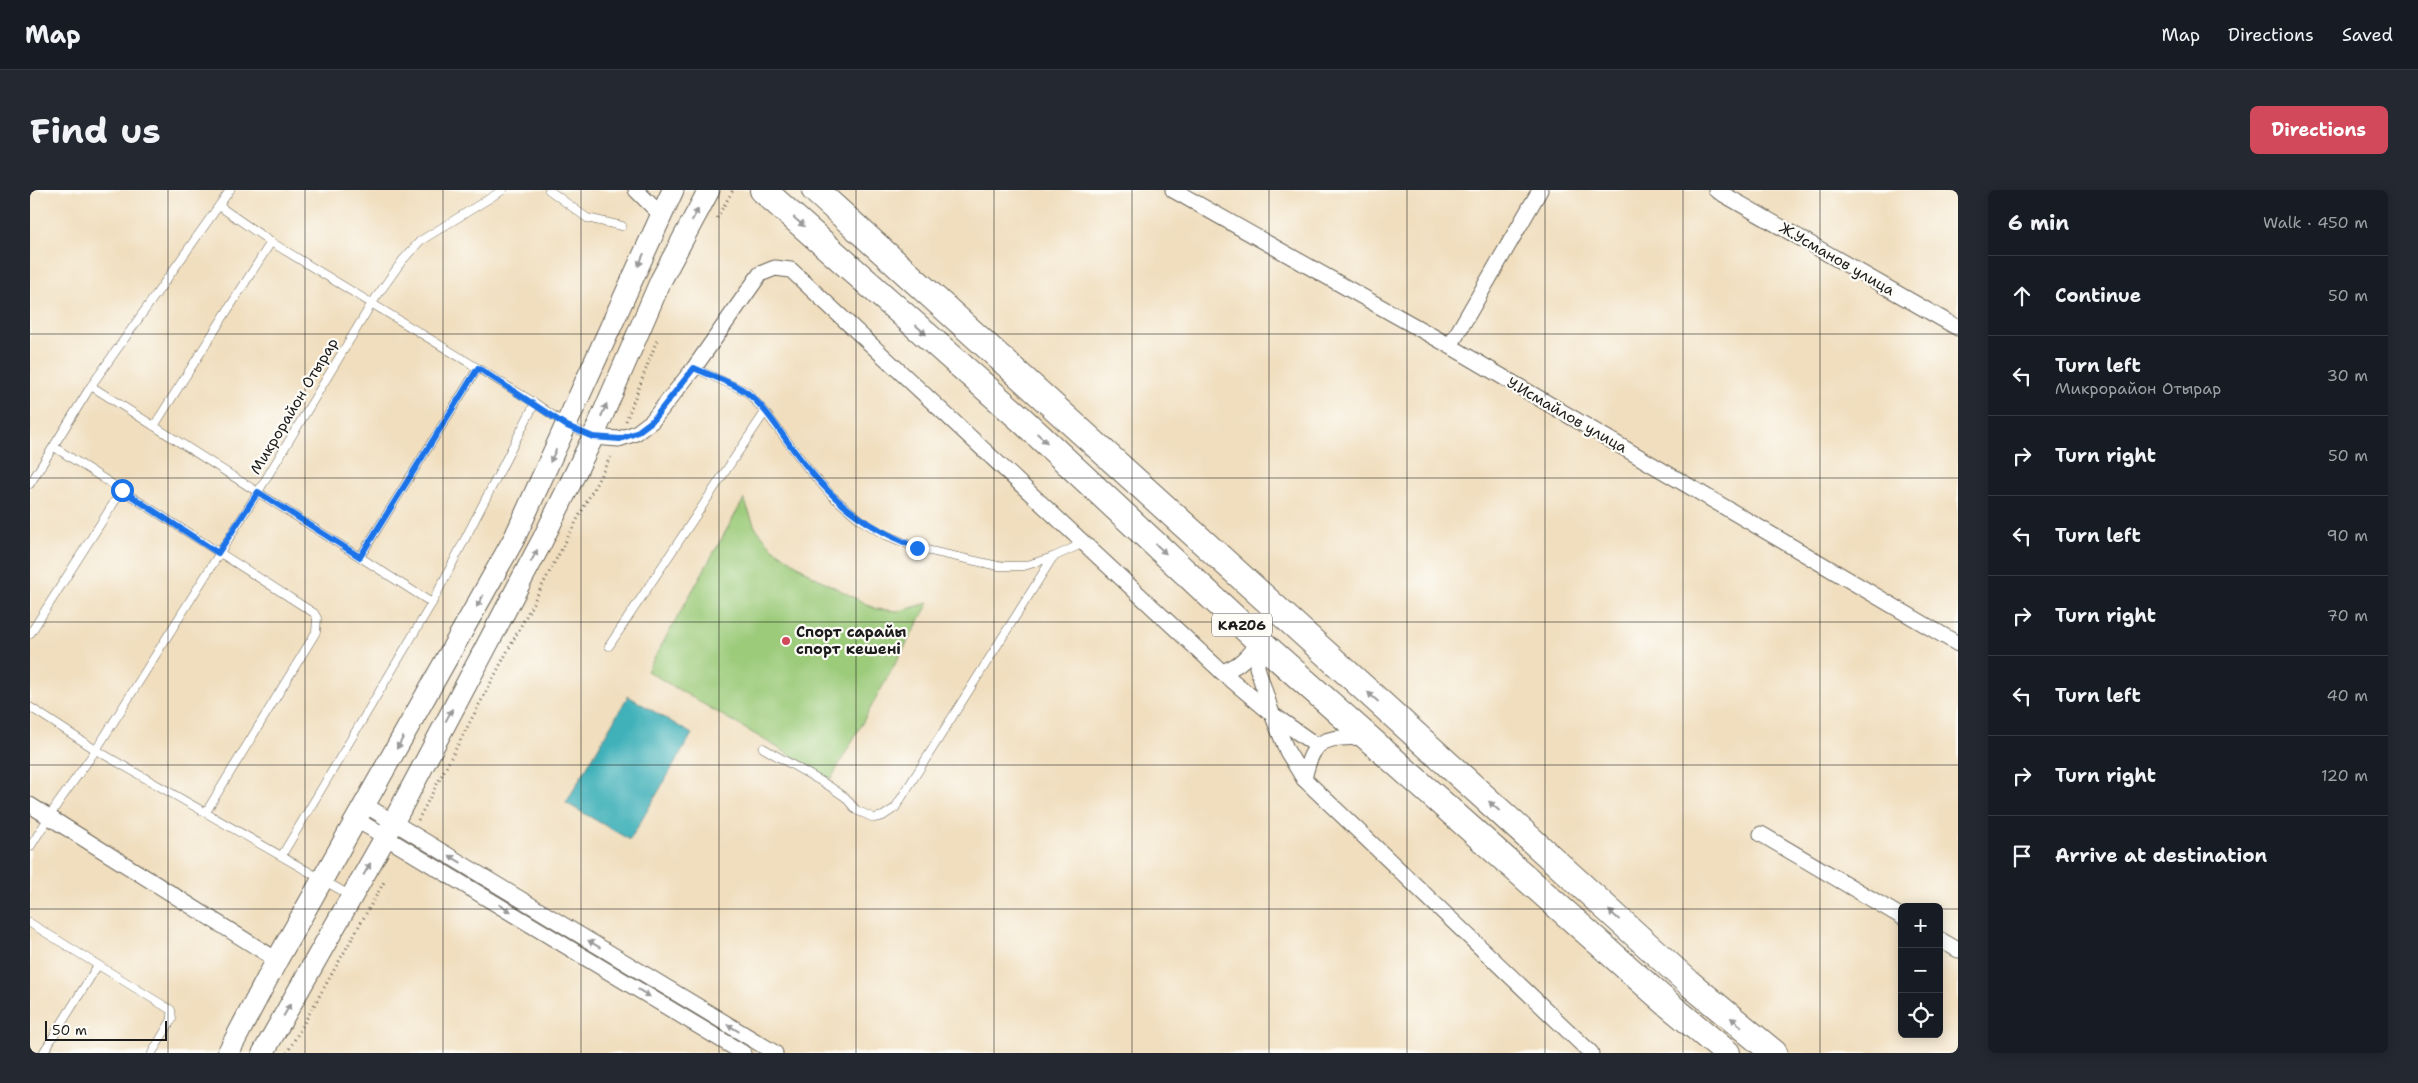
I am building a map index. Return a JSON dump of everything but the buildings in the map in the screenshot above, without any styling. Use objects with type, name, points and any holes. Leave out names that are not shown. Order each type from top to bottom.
[{"type":"highway","name":"KАZ06","points":[[762,190],[1021,419],[1259,641],[1668,1004],[1727,1053]]},
{"type":"highway","name":"KАZ06","points":[[815,190],[1689,983],[1774,1053]]},
{"type":"highway","points":[[1021,419],[1042,396]]},
{"type":"street","points":[[636,190],[661,215]]},
{"type":"street","points":[[228,1053],[277,960],[324,880],[514,539],[673,190]]},
{"type":"street","points":[[263,1053],[389,829],[542,541],[593,437],[660,280],[709,190]]},
{"type":"street","name":"У.Исмайлов улица","points":[[1173,190],[1450,346],[1958,644]]},
{"type":"street","points":[[1450,346],[1540,190]]},
{"type":"street","name":"Ж.Усманов улица","points":[[1716,190],[1958,328]]},
{"type":"street","points":[[593,437],[620,439],[636,433],[652,421],[694,368],[760,274],[775,268],[791,270],[1222,672],[1272,714],[1317,746]]},
{"type":"street","points":[[1222,672],[1235,668],[1245,660],[1259,641]]},
{"type":"street","points":[[1259,641],[1257,667],[1272,714],[1287,751],[1304,779],[1591,1053]]},
{"type":"street","points":[[1304,779],[1308,759],[1317,746],[1331,738],[1369,737]]},
{"type":"street","points":[[30,805],[277,960]]},
{"type":"street","points":[[361,812],[743,1053]]},
{"type":"street","points":[[389,829],[775,1053]]},
{"type":"street","points":[[1761,834],[1898,915]]},
{"type":"street","points":[[1943,941],[1958,950]]},
{"type":"lane","points":[[30,484],[91,386],[230,190]]},
{"type":"lane","name":"Микрорайон Отырар","points":[[30,847],[96,750],[258,492],[372,303],[402,261],[420,241],[503,190]]},
{"type":"lane","points":[[549,190],[587,218],[622,226]]},
{"type":"lane","points":[[219,206],[271,242],[478,368],[567,426],[593,437]]},
{"type":"lane","points":[[154,426],[271,242]]},
{"type":"lane","points":[[360,557],[478,368]]},
{"type":"lane","points":[[694,368],[746,392],[765,412],[809,470],[832,496],[862,521],[883,534],[917,548],[998,566],[1024,566],[1053,557],[1084,543]]},
{"type":"lane","points":[[91,386],[432,603]]},
{"type":"lane","points":[[282,856],[432,603],[535,404]]},
{"type":"lane","points":[[609,646],[765,412]]},
{"type":"lane","points":[[54,447],[314,613],[317,618],[318,624],[310,642],[206,812]]},
{"type":"lane","points":[[30,634],[122,490]]},
{"type":"lane","points":[[763,748],[845,797],[856,810],[874,818],[883,816],[895,808],[1053,557]]},
{"type":"lane","points":[[30,707],[96,750],[351,896]]},
{"type":"lane","points":[[30,923],[171,1010],[172,1019],[152,1053]]},
{"type":"lane","points":[[43,1053],[98,965]]},
{"type":"green space","name":"Спорт сарайы спорт кешені","points":[[744,499],[755,527],[773,548],[813,576],[876,609],[899,611],[929,603],[831,779],[647,671]]},
{"type":"water","points":[[628,696],[692,734],[630,840],[566,803]]},
{"type":"place","name":"Спорт сарайы спорт кешені","points":[[786,641]]},
{"type":"route","points":[[122,490],[218,553],[258,492],[360,557],[478,368],[567,426],[593,437],[620,439],[636,433],[652,421],[694,368],[746,392],[765,412],[809,470],[832,496],[862,521],[883,534],[917,548]]}]
